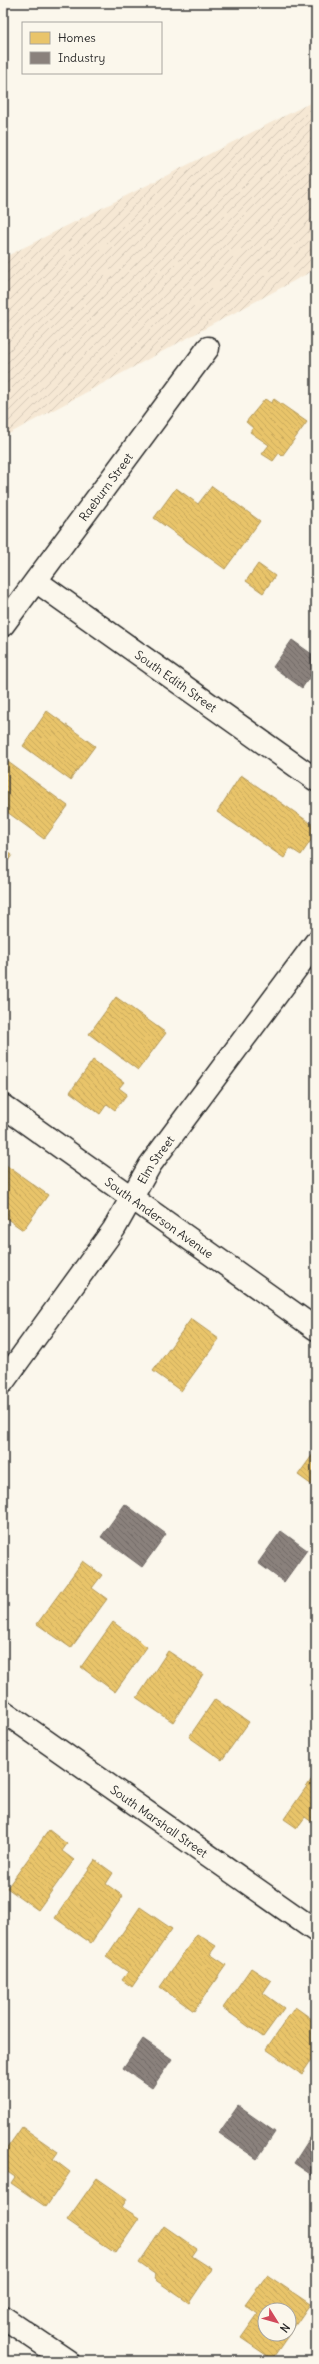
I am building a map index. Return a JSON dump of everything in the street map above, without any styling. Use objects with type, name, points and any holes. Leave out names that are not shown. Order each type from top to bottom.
[{"type":"street","name":"Raeburn Street","points":[[3,625],[208,348]]},
{"type":"street","name":"South Edith Street","points":[[36,581],[316,780]]},
{"type":"street","name":"Elm Street","points":[[3,1382],[114,1229],[150,1165],[316,942]]},
{"type":"street","name":"South Anderson Avenue","points":[[3,1106],[316,1329]]},
{"type":"street","name":"South Marshall Street","points":[[3,1711],[316,1931]]},
{"type":"street","points":[[3,2317],[68,2361]]},
{"type":"shaded area","points":[[316,100],[316,269],[3,437],[3,258]]},
{"type":"building: Homes","points":[[265,399],[271,403],[274,399],[307,422],[282,456],[279,453],[273,461],[262,454],[269,445],[250,432],[253,428],[246,422]]},
{"type":"building: Homes","points":[[212,486],[260,521],[225,569],[154,518],[176,488],[198,504]]},
{"type":"building: Homes","points":[[258,564],[275,576],[263,593],[246,581]]},
{"type":"building: Homes","points":[[47,711],[95,746],[70,780],[23,746]]},
{"type":"building: Homes","points":[[4,759],[68,806],[44,839],[3,809]]},
{"type":"building: Homes","points":[[241,775],[316,827],[316,833],[301,855],[290,848],[284,858],[217,812]]},
{"type":"building: Homes","points":[[3,848],[12,855],[3,868]]},
{"type":"building: Homes","points":[[116,997],[166,1033],[138,1070],[89,1034]]},
{"type":"building: Homes","points":[[93,1060],[124,1082],[119,1088],[127,1094],[115,1110],[107,1104],[100,1114],[70,1092]]},
{"type":"building: Homes","points":[[3,1163],[48,1195],[23,1230],[3,1216]]},
{"type":"building: Homes","points":[[191,1319],[219,1339],[181,1391],[153,1371]]},
{"type":"building: Homes","points":[[316,1450],[316,1488],[298,1475]]},
{"type":"building: Homes","points":[[83,1561],[102,1575],[92,1588],[107,1599],[71,1648],[37,1624]]},
{"type":"building: Homes","points":[[113,1622],[147,1647],[115,1692],[81,1667]]},
{"type":"building: Homes","points":[[168,1651],[203,1674],[173,1722],[137,1698]]},
{"type":"building: Homes","points":[[215,1699],[249,1722],[222,1760],[189,1737]]},
{"type":"building: Homes","points":[[316,1773],[316,1825],[305,1817],[297,1828],[284,1819]]},
{"type":"building: Homes","points":[[49,1830],[67,1844],[62,1851],[74,1860],[38,1910],[7,1888]]},
{"type":"building: Homes","points":[[95,1860],[113,1873],[106,1884],[123,1896],[91,1943],[55,1918]]},
{"type":"building: Homes","points":[[140,1907],[172,1929],[132,1987],[122,1980],[128,1972],[106,1957]]},
{"type":"building: Homes","points":[[197,1934],[216,1946],[210,1954],[226,1965],[194,2011],[160,1987]]},
{"type":"building: Homes","points":[[251,1968],[271,1981],[263,1993],[284,2008],[263,2037],[223,2008]]},
{"type":"building: Homes","points":[[295,2007],[316,2022],[316,2053],[302,2074],[266,2049]]},
{"type":"building: Homes","points":[[22,2127],[58,2152],[53,2159],[70,2172],[46,2207],[11,2183],[15,2177],[3,2169],[3,2154]]},
{"type":"building: Homes","points":[[97,2178],[127,2199],[122,2207],[139,2218],[115,2253],[67,2220]]},
{"type":"building: Homes","points":[[164,2226],[197,2249],[192,2256],[212,2269],[189,2303],[154,2279],[156,2275],[139,2263]]},
{"type":"building: Homes","points":[[267,2275],[310,2304],[297,2323],[297,2302],[257,2302],[257,2313],[245,2305]]},
{"type":"building: Homes","points":[[257,2315],[257,2342],[284,2342],[272,2359],[241,2338]]},
{"type":"building: Industry","points":[[292,640],[316,657],[316,668],[302,688],[273,667]]},
{"type":"building: Industry","points":[[125,1504],[166,1534],[142,1567],[101,1537]]},
{"type":"building: Industry","points":[[281,1531],[307,1550],[284,1582],[258,1563]]},
{"type":"building: Industry","points":[[143,2039],[172,2059],[152,2088],[123,2068]]},
{"type":"building: Industry","points":[[238,2106],[275,2132],[257,2159],[219,2133]]},
{"type":"building: Industry","points":[[314,2132],[316,2133],[316,2178],[294,2163]]}]
